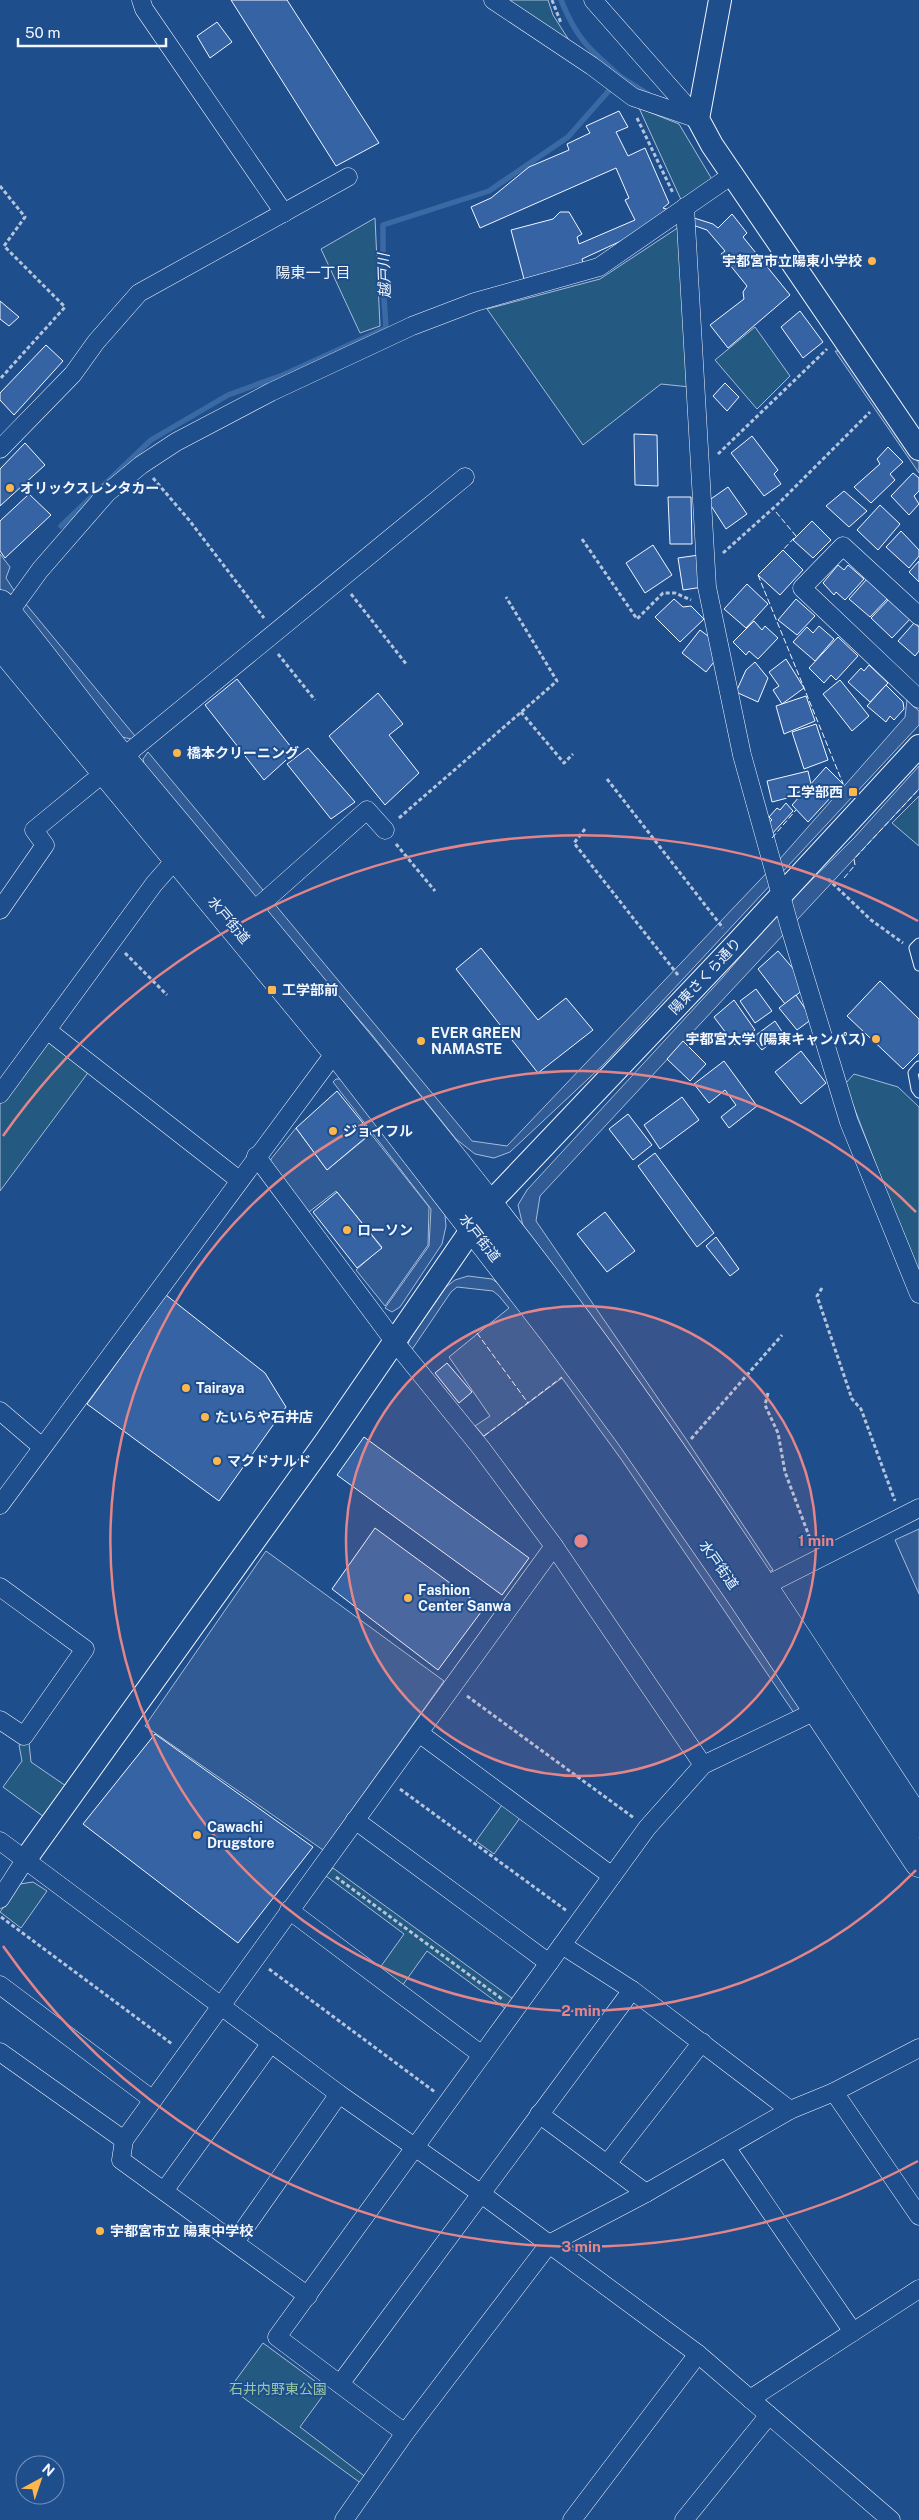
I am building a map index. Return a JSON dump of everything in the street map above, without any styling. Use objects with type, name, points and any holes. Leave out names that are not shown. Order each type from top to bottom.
[{"type":"highway","name":"水戸街道","points":[[4,617],[114,764],[343,1041],[488,1204],[576,1319],[676,1457],[753,1592],[828,1705],[919,1863]]},
{"type":"highway","name":"水戸街道","points":[[0,644],[114,764]]},
{"type":"highway","name":"水戸街道","points":[[185,850],[252,913],[472,1227],[630,1436],[753,1592]]},
{"type":"highway","name":"水戸街道","points":[[828,1705],[919,1823]]},
{"type":"street","points":[[140,0],[144,9],[284,213]]},
{"type":"street","points":[[493,0],[601,73],[627,93],[698,119]]},
{"type":"street","points":[[593,0],[698,119],[732,174],[919,450]]},
{"type":"street","points":[[698,119],[720,0]]},
{"type":"street","points":[[4,617],[40,570],[107,493],[141,465],[176,442],[271,392],[412,326],[475,302],[599,266],[732,174]]},
{"type":"street","points":[[0,449],[73,374],[96,342],[139,292],[348,177]]},
{"type":"street","points":[[683,209],[706,569],[712,609],[742,755],[848,1122],[919,1294]]},
{"type":"street","points":[[0,910],[45,846],[34,830],[465,477]]},
{"type":"street","points":[[919,616],[843,546],[802,588],[919,699]]},
{"type":"street","name":"陽東さくら通り","points":[[25,1860],[326,1441],[488,1204],[736,944],[919,746]]},
{"type":"street","points":[[252,913],[367,810],[385,830]]},
{"type":"street","points":[[0,1094],[154,884],[185,850]]},
{"type":"street","points":[[47,1030],[238,1180]]},
{"type":"street","points":[[0,1504],[238,1180],[343,1041]]},
{"type":"street","points":[[256,1156],[394,1341],[481,1448],[554,1546],[703,1765]]},
{"type":"street","points":[[0,1411],[42,1447]]},
{"type":"street","points":[[753,1592],[919,1508]]},
{"type":"street","points":[[308,2296],[121,2160],[124,2140],[554,1546]]},
{"type":"street","points":[[0,1587],[85,1649],[24,1736],[0,1720]]},
{"type":"street","points":[[405,2433],[277,2337],[647,1828],[703,1765],[828,1705]]},
{"type":"street","points":[[418,1733],[612,1876]]},
{"type":"street","points":[[355,1820],[549,1962]]},
{"type":"street","points":[[0,1841],[339,2094],[480,2193],[698,2354],[891,2520]]},
{"type":"street","points":[[0,1899],[25,1860]]},
{"type":"street","points":[[289,1910],[482,2055]]},
{"type":"street","points":[[562,1945],[632,1990],[790,2110]]},
{"type":"street","points":[[0,1985],[153,2100]]},
{"type":"street","points":[[340,2384],[632,1990]]},
{"type":"street","points":[[607,2164],[702,2042]]},
{"type":"street","points":[[164,2191],[271,2043]]},
{"type":"street","points":[[350,2518],[405,2433],[549,2244],[646,2193],[790,2110],[834,2092],[919,2048]]},
{"type":"street","points":[[0,2052],[124,2140]]},
{"type":"street","points":[[834,2092],[919,2216]]},
{"type":"street","points":[[234,2242],[339,2094]]},
{"type":"street","points":[[539,2114],[646,2193]]},
{"type":"street","points":[[726,2147],[853,2332]]},
{"type":"street","points":[[750,2399],[919,2289]]},
{"type":"street","points":[[572,2520],[698,2354]]},
{"type":"street","points":[[684,2520],[768,2415]]},
{"type":"lane","points":[[917,945],[919,966]]},
{"type":"lane","points":[[919,1066],[913,1074],[919,1094]]},
{"type":"path","points":[[627,93],[630,104],[683,209]]},
{"type":"path","points":[[0,186],[25,217],[4,246],[65,307],[0,379]]},
{"type":"path","points":[[700,471],[841,335]]},
{"type":"path","points":[[706,569],[779,503],[884,398]]},
{"type":"path","points":[[141,465],[189,520],[315,700]]},
{"type":"path","points":[[582,539],[637,619],[658,596],[669,592],[712,609]]},
{"type":"path","points":[[340,579],[408,665]]},
{"type":"path","points":[[435,891],[385,830],[557,681],[506,597]]},
{"type":"path","points":[[521,712],[564,763],[573,754]]},
{"type":"path","points":[[607,779],[736,944]]},
{"type":"path","points":[[585,829],[574,843],[691,991]]},
{"type":"path","points":[[828,879],[896,940],[917,945]]},
{"type":"path","points":[[113,940],[167,995]]},
{"type":"path","points":[[822,1288],[817,1296],[852,1399],[861,1409],[901,1517]]},
{"type":"path","points":[[676,1457],[782,1335]]},
{"type":"path","points":[[768,1393],[765,1405],[778,1432],[785,1472],[817,1558]]},
{"type":"path","points":[[453,1685],[647,1828]]},
{"type":"path","points":[[386,1778],[580,1920]]},
{"type":"path","points":[[322,1866],[516,2009]]},
{"type":"path","points":[[0,1916],[186,2055]]},
{"type":"path","points":[[254,1959],[448,2101]]},
{"type":"green space","points":[[502,0],[548,0],[553,15],[574,48]]},
{"type":"green space","points":[[639,108],[679,124],[713,181],[683,204]]},
{"type":"green space","points":[[375,218],[380,326],[360,333],[321,249]]},
{"type":"green space","points":[[679,227],[690,387],[661,384],[583,445],[487,309],[600,279]]},
{"type":"green space","points":[[755,327],[790,376],[757,409],[715,360]]},
{"type":"green space","points":[[919,796],[919,846],[892,823]]},
{"type":"green space","points":[[49,1039],[90,1070],[0,1191],[0,1094]]},
{"type":"green space","points":[[854,1074],[898,1087],[919,1107],[919,1276],[845,1084]]},
{"type":"green space","points":[[29,1743],[31,1762],[66,1786],[44,1817],[3,1787],[22,1761],[19,1745]]},
{"type":"green space","points":[[507,1798],[525,1811],[494,1854],[476,1841]]},
{"type":"green space","points":[[333,1868],[513,1999],[506,2009],[427,1951],[402,1986],[379,1969],[404,1934],[326,1876]]},
{"type":"green space","points":[[33,1882],[47,1891],[21,1928],[0,1912],[20,1884]]},
{"type":"green space","name":"石井内野東公園","points":[[263,2343],[327,2390],[300,2427],[367,2478],[362,2484],[230,2388]]},
{"type":"shaded area","points":[[835,351],[840,351],[907,445],[919,463],[919,473]]},
{"type":"shaded area","points":[[0,554],[10,567],[6,578],[15,592],[7,595],[0,589]]},
{"type":"shaded area","points":[[25,603],[135,736],[131,739],[122,737],[23,616],[22,608]]},
{"type":"shaded area","points":[[907,700],[919,711],[919,725],[604,1064],[510,1152],[494,1158],[475,1154],[456,1139],[369,1031],[319,974],[144,764],[143,759],[148,752],[472,1141],[507,1146],[778,861],[905,717]]},
{"type":"shaded area","points":[[919,766],[919,789],[540,1196],[536,1221],[688,1442],[773,1570],[769,1572],[523,1226],[518,1205],[527,1190],[723,977],[779,912],[854,838]]},
{"type":"shaded area","points":[[336,1079],[341,1079],[445,1215],[446,1226],[442,1244],[400,1307],[392,1312],[385,1308],[429,1246],[431,1209],[333,1082]]},
{"type":"shaded area","points":[[296,1128],[327,1170],[371,1134],[429,1207],[428,1245],[385,1306],[356,1270],[382,1247],[336,1191],[309,1212],[270,1165],[271,1159]]},
{"type":"shaded area","points":[[468,1276],[492,1279],[506,1289],[628,1452],[800,1708],[796,1716],[621,1459],[562,1378],[484,1436],[475,1426],[490,1416],[449,1357],[509,1308],[499,1296],[493,1291],[457,1287],[451,1292],[411,1351],[408,1344],[410,1339],[446,1287],[455,1280]]},
{"type":"shaded area","points":[[919,1529],[919,1594],[895,1540]]},
{"type":"shaded area","points":[[266,1551],[444,1681],[323,1850],[145,1726]]},
{"type":"building","points":[[231,0],[287,0],[379,143],[336,166]]},
{"type":"building","points":[[217,22],[232,42],[210,58],[197,36]]},
{"type":"building","points":[[619,111],[628,127],[616,132],[628,156],[645,148],[669,203],[663,208],[713,224],[718,228],[732,214],[747,233],[743,237],[790,295],[728,348],[710,325],[744,299],[743,292],[747,286],[721,254],[725,251],[707,230],[661,214],[634,235],[582,259],[583,263],[524,279],[511,230],[553,219],[560,212],[569,212],[582,234],[577,237],[579,244],[635,220],[625,200],[629,198],[616,168],[480,228],[471,207],[491,198],[529,167],[569,150],[567,144],[590,133],[586,126]]},
{"type":"building","points":[[0,301],[19,317],[9,326],[0,319]]},
{"type":"building","points":[[800,311],[823,342],[803,358],[781,327]]},
{"type":"building","points":[[46,345],[63,361],[14,415],[0,400],[0,393]]},
{"type":"building","points":[[725,383],[739,397],[727,411],[713,396]]},
{"type":"building","points":[[634,434],[657,435],[658,486],[635,485]]},
{"type":"building","points":[[752,436],[778,470],[774,474],[781,484],[764,496],[731,453]]},
{"type":"building","name":"オリックスレンタカー","points":[[25,443],[45,465],[0,506],[0,469]]},
{"type":"building","points":[[888,447],[903,462],[890,474],[895,480],[871,503],[854,487],[880,464],[877,459]]},
{"type":"building","points":[[913,473],[919,478],[919,491],[914,496],[919,504],[909,515],[891,496]]},
{"type":"building","points":[[728,487],[747,514],[726,529],[708,501]]},
{"type":"building","points":[[844,491],[867,511],[849,527],[826,506]]},
{"type":"building","points":[[29,494],[51,515],[5,558],[0,551],[0,521]]},
{"type":"building","points":[[668,497],[691,497],[692,544],[670,544]]},
{"type":"building","points":[[880,505],[900,524],[878,550],[857,530]]},
{"type":"building","points":[[812,521],[831,540],[813,558],[793,540]]},
{"type":"building","points":[[901,531],[919,550],[919,556],[909,568],[886,547]]},
{"type":"building","points":[[653,545],[672,575],[645,593],[626,563]]},
{"type":"building","points":[[783,550],[803,570],[780,595],[758,575]]},
{"type":"building","points":[[699,555],[703,587],[683,590],[678,558]]},
{"type":"building","points":[[919,561],[919,582],[909,572]]},
{"type":"building","points":[[838,565],[844,570],[848,565],[864,579],[845,600],[836,592],[834,595],[823,583]]},
{"type":"building","points":[[867,579],[888,598],[870,617],[849,599]]},
{"type":"building","points":[[747,584],[768,604],[746,628],[724,609]]},
{"type":"building","points":[[890,598],[911,618],[892,638],[871,618]]},
{"type":"building","points":[[674,599],[683,607],[691,606],[704,619],[680,642],[655,617]]},
{"type":"building","points":[[796,599],[815,616],[797,635],[778,620]]},
{"type":"building","points":[[754,621],[762,630],[765,626],[778,638],[758,659],[749,651],[746,655],[733,642]]},
{"type":"building","points":[[914,623],[919,627],[919,651],[915,656],[898,641]]},
{"type":"building","points":[[819,626],[834,639],[815,661],[793,642],[807,627],[813,633]]},
{"type":"building","points":[[700,630],[712,639],[717,658],[706,672],[682,653]]},
{"type":"building","points":[[838,637],[858,656],[836,680],[831,675],[824,683],[809,668]]},
{"type":"building","points":[[786,659],[804,688],[782,704],[773,690],[779,686],[769,672]]},
{"type":"building","points":[[755,662],[768,678],[758,702],[736,692],[746,670]]},
{"type":"building","points":[[869,665],[888,683],[870,702],[848,682],[861,668],[864,671]]},
{"type":"building","points":[[237,679],[295,752],[264,780],[205,705]]},
{"type":"building","points":[[840,680],[869,716],[852,731],[823,694]]},
{"type":"building","points":[[886,685],[903,702],[904,709],[894,720],[890,716],[886,722],[867,706]]},
{"type":"building","points":[[378,693],[403,724],[389,735],[419,773],[385,805],[329,736]]},
{"type":"building","points":[[806,696],[815,721],[784,734],[776,706]]},
{"type":"building","points":[[816,724],[828,760],[804,769],[792,732]]},
{"type":"building","points":[[308,748],[355,802],[331,819],[287,764]]},
{"type":"building","points":[[826,767],[843,784],[808,822],[792,805]]},
{"type":"building","points":[[808,771],[811,784],[801,788],[802,791],[794,794],[795,796],[772,802],[767,781]]},
{"type":"building","points":[[786,803],[793,811],[771,835],[768,823],[772,820],[769,817],[777,808],[780,810]]},
{"type":"building","points":[[481,948],[538,1020],[566,998],[593,1030],[538,1073],[456,969]]},
{"type":"building","points":[[778,951],[808,986],[785,1004],[758,969]]},
{"type":"building","points":[[880,981],[919,1019],[919,1053],[903,1069],[847,1016]]},
{"type":"building","points":[[756,989],[772,1011],[755,1023],[740,1001]]},
{"type":"building","points":[[796,995],[812,1019],[797,1030],[779,1008]]},
{"type":"building","points":[[734,1000],[755,1030],[735,1045],[714,1017]]},
{"type":"building","points":[[775,1021],[783,1033],[762,1050],[752,1038]]},
{"type":"building","points":[[683,1041],[706,1064],[690,1081],[667,1059]]},
{"type":"building","points":[[801,1051],[826,1083],[801,1104],[775,1072]]},
{"type":"building","points":[[724,1061],[757,1106],[729,1128],[721,1117],[736,1105],[725,1090],[709,1103],[694,1084]]},
{"type":"building","name":"ジョイフル","points":[[337,1091],[371,1133],[327,1170],[296,1128]]},
{"type":"building","points":[[682,1097],[699,1120],[660,1149],[644,1125]]},
{"type":"building","points":[[628,1114],[652,1145],[633,1160],[609,1129]]},
{"type":"building","points":[[655,1153],[714,1233],[697,1247],[638,1166]]},
{"type":"building","name":"ローソン","points":[[337,1192],[382,1248],[357,1268],[313,1212]]},
{"type":"building","points":[[605,1212],[635,1251],[607,1272],[577,1234]]},
{"type":"building","points":[[716,1237],[739,1269],[730,1276],[706,1246]]},
{"type":"building","name":"Tairaya","points":[[166,1295],[265,1373],[286,1407],[219,1501],[87,1404]]},
{"type":"building","points":[[447,1363],[472,1392],[459,1403],[435,1373]]},
{"type":"building","points":[[364,1437],[529,1558],[502,1595],[337,1475]]},
{"type":"building","name":"Fashion Center Sanwa","points":[[375,1528],[484,1608],[438,1670],[332,1589]]},
{"type":"building","name":"Cawachi Drugstore","points":[[155,1734],[313,1847],[238,1943],[83,1824]]},
{"type":"waterway","name":"越戸川","points":[[61,526],[151,440],[228,395],[283,375],[386,328],[383,282],[383,225],[489,191],[568,137],[621,77],[585,43],[573,25],[561,0]]},
{"type":"waterway","points":[[621,77],[648,94]]},
{"type":"fence","points":[[776,512],[796,536],[781,552]]},
{"type":"fence","points":[[758,575],[844,786]]},
{"type":"fence","points":[[844,878],[855,865],[854,859],[919,789]]},
{"type":"fence","points":[[772,838],[796,810]]},
{"type":"fence","points":[[477,1333],[528,1403]]},
{"type":"fence","points":[[484,1436],[562,1377]]},
{"type":"place","name":"宇都宮市立陽東小学校","points":[[872,261]]},
{"type":"place","name":"オリックスレンタカー","points":[[10,488]]},
{"type":"place","name":"橋本クリーニング","points":[[177,753]]},
{"type":"place","name":"工学部西","points":[[853,792]]},
{"type":"place","name":"工学部前","points":[[272,990]]},
{"type":"place","name":"宇都宮大学 (陽東キャンパス)","points":[[876,1039]]},
{"type":"place","name":"EVER GREEN NAMASTE","points":[[421,1041]]},
{"type":"place","name":"ジョイフル","points":[[333,1131]]},
{"type":"place","name":"ローソン","points":[[347,1230]]},
{"type":"place","name":"Tairaya","points":[[186,1388]]},
{"type":"place","name":"たいらや石井店","points":[[205,1417]]},
{"type":"place","name":"マクドナルド","points":[[217,1461]]},
{"type":"place","name":"Fashion Center Sanwa","points":[[408,1598]]},
{"type":"place","name":"Cawachi Drugstore","points":[[197,1835]]},
{"type":"place","name":"宇都宮市立 陽東中学校","points":[[100,2231]]},
{"type":"district","name":"陽東一丁目","points":[[313,272]]}]
